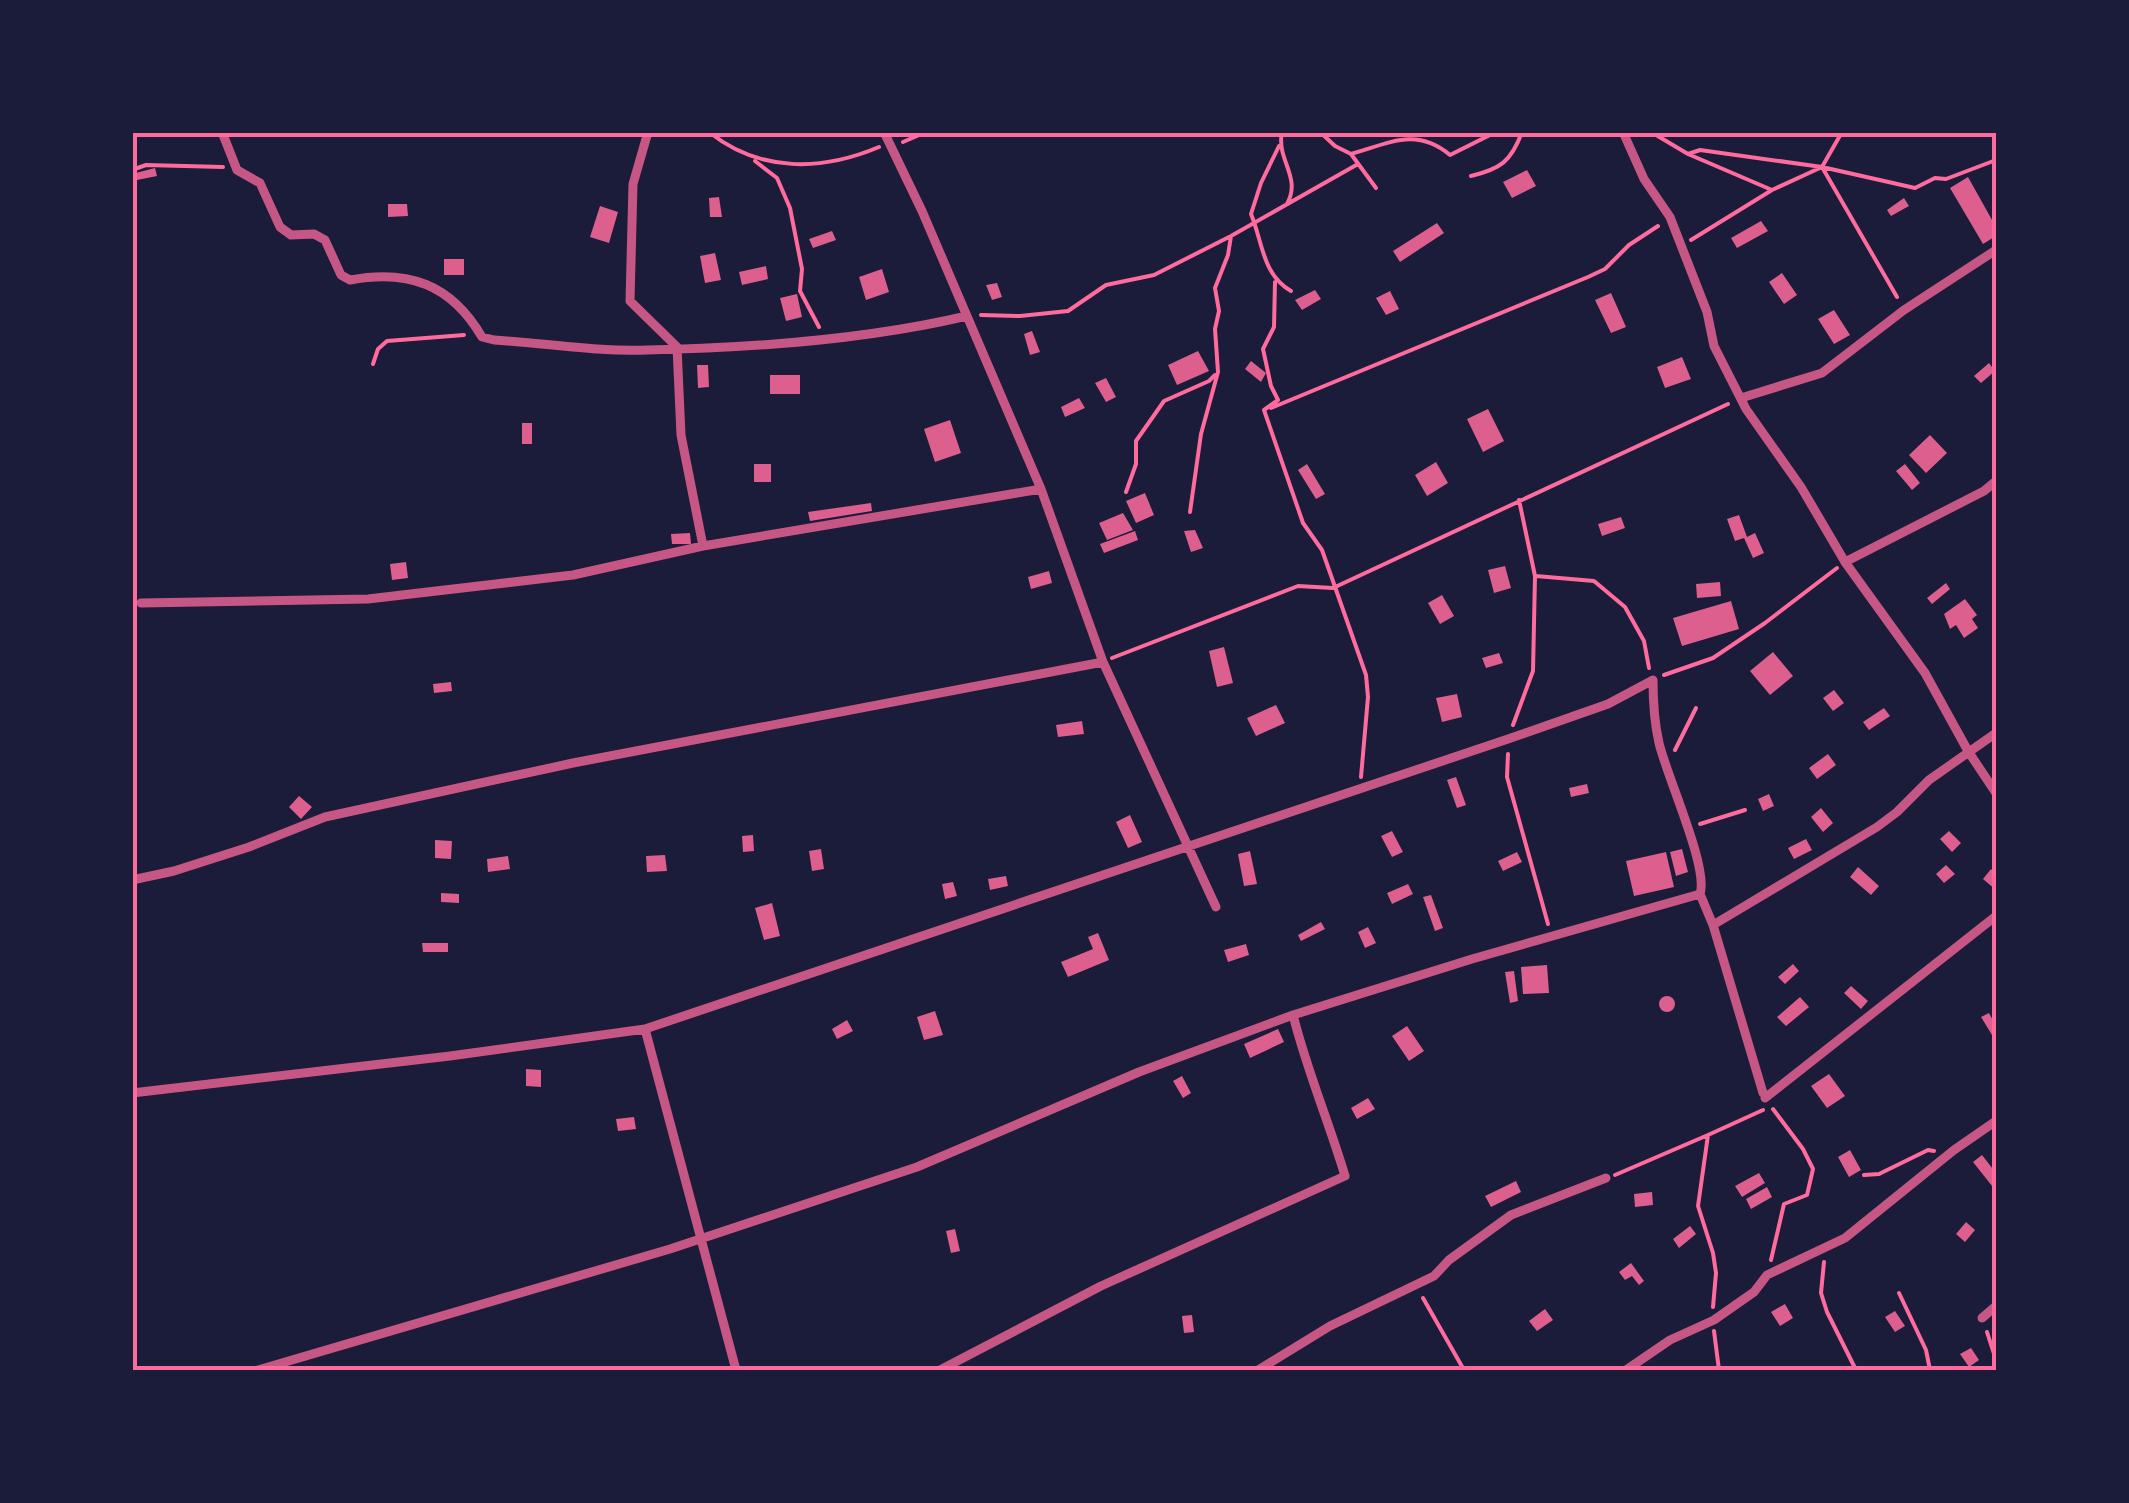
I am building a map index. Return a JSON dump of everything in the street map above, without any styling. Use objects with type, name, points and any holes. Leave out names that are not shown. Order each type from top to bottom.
[{"type":"street","points":[[222,132],[237,170],[260,182],[280,226],[291,234],[314,234],[326,240],[340,274],[350,280],[375,275],[407,276],[442,292],[470,317],[482,336],[646,350],[742,346],[904,331],[967,316]]},
{"type":"street","points":[[648,132],[633,184],[630,302],[677,348],[681,434],[703,546]]},
{"type":"street","points":[[884,132],[1040,489],[1103,662],[1216,907]]},
{"type":"street","points":[[1623,132],[1644,179],[1670,217],[1707,312],[1714,346],[1741,398],[1802,487],[1845,562],[1925,673],[1968,751],[1996,792]]},
{"type":"street","points":[[1741,398],[1822,374],[1904,310],[1996,250]]},
{"type":"street","points":[[1845,562],[1996,482]]},
{"type":"street","points":[[142,604],[368,598],[573,575],[703,546],[1040,489]]},
{"type":"street","points":[[132,880],[249,847],[325,817],[593,760],[1103,662]]},
{"type":"street","points":[[132,1093],[450,1056],[645,1028],[1214,840],[1608,704],[1653,680],[1653,713],[1666,768],[1686,829],[1696,845],[1703,886],[1700,894],[1766,1099],[1996,916]]},
{"type":"street","points":[[1713,925],[1876,827],[1897,812],[1912,794],[1996,733]]},
{"type":"street","points":[[258,1370],[702,1238],[918,1166],[1139,1072],[1293,1015],[1700,894]]},
{"type":"street","points":[[940,1370],[1101,1286],[1345,1176],[1306,1067],[1293,1015]]},
{"type":"street","points":[[645,1028],[736,1370]]},
{"type":"street","points":[[1626,1370],[1670,1340],[1714,1320],[1754,1292],[1768,1275],[1845,1238],[1948,1155],[1996,1122]]},
{"type":"street","points":[[1258,1370],[1330,1326],[1434,1276],[1449,1260],[1511,1215],[1606,1178]]},
{"type":"street","points":[[1982,1318],[1996,1306]]},
{"type":"path","points":[[709,132],[777,178],[790,208],[802,269],[800,291],[824,337]]},
{"type":"path","points":[[751,158],[797,164],[840,162],[926,132]]},
{"type":"path","points":[[1264,410],[1278,400],[1263,349],[1274,327],[1275,282],[1256,238],[1251,214],[1282,132]]},
{"type":"path","points":[[1320,132],[1351,154],[1376,188]]},
{"type":"path","points":[[1403,132],[1405,140]]},
{"type":"path","points":[[1471,176],[1498,170],[1517,146],[1522,132]]},
{"type":"path","points":[[1651,132],[1688,154],[1772,190]]},
{"type":"path","points":[[1681,246],[1772,190],[1822,167],[1842,132]]},
{"type":"path","points":[[1351,154],[1405,140],[1427,139],[1450,155],[1494,133]]},
{"type":"path","points":[[1279,146],[1292,173],[1293,186],[1284,208]]},
{"type":"path","points":[[1688,154],[1700,150],[1822,167],[1915,188],[1996,160]]},
{"type":"path","points":[[967,316],[1068,311],[1106,286],[1154,275],[1231,236],[1358,164]]},
{"type":"path","points":[[132,170],[146,165],[213,165],[237,170]]},
{"type":"path","points":[[1822,167],[1904,310]]},
{"type":"path","points":[[1264,410],[1588,278],[1670,217]]},
{"type":"path","points":[[1190,512],[1202,434],[1218,372],[1215,329],[1219,311],[1215,288],[1231,236]]},
{"type":"path","points":[[1275,282],[1292,291]]},
{"type":"path","points":[[373,364],[378,349],[387,342],[482,336]]},
{"type":"path","points":[[1126,492],[1136,464],[1136,441],[1164,402],[1209,381],[1218,372]]},
{"type":"path","points":[[1103,662],[1298,586],[1333,588],[1741,398]]},
{"type":"path","points":[[1264,410],[1303,523],[1322,550],[1366,675],[1368,697],[1360,787]]},
{"type":"path","points":[[1536,576],[1594,581],[1625,606],[1644,642],[1645,663],[1653,680],[1713,658],[1765,624],[1845,562]]},
{"type":"path","points":[[1666,768],[1696,708]]},
{"type":"path","points":[[1686,829],[1745,810]]},
{"type":"path","points":[[1606,1178],[1708,1136],[1766,1099],[1813,1169],[1807,1195],[1784,1204],[1768,1275]]},
{"type":"path","points":[[1708,1136],[1698,1206],[1716,1273],[1712,1292],[1719,1370]]},
{"type":"path","points":[[1864,1175],[1878,1174],[1928,1150],[1948,1155]]},
{"type":"path","points":[[1826,1247],[1821,1293],[1826,1312],[1855,1368]]},
{"type":"path","points":[[1415,1285],[1464,1370]]},
{"type":"path","points":[[1899,1292],[1926,1350],[1930,1370]]},
{"type":"path","points":[[1982,1318],[1996,1360]]},
{"type":"building","points":[[155,168],[157,176],[132,181],[132,174]]},
{"type":"building","points":[[1527,170],[1536,186],[1512,198],[1503,182]]},
{"type":"building","points":[[1968,177],[1996,227],[1996,236],[1983,244],[1950,188]]},
{"type":"building","points":[[719,197],[722,217],[710,217],[709,198]]},
{"type":"building","points":[[1904,198],[1909,206],[1891,216],[1887,210]]},
{"type":"building","points":[[388,204],[407,204],[408,216],[388,217]]},
{"type":"building","points":[[600,206],[618,212],[609,243],[590,237]]},
{"type":"building","points":[[1761,221],[1768,231],[1737,248],[1731,238]]},
{"type":"building","points":[[1437,223],[1444,233],[1400,262],[1393,251]]},
{"type":"building","points":[[832,231],[836,240],[813,248],[809,239]]},
{"type":"building","points":[[715,253],[721,280],[705,283],[700,256]]},
{"type":"building","points":[[444,259],[464,259],[464,275],[444,275]]},
{"type":"building","points":[[766,266],[768,279],[742,285],[739,272]]},
{"type":"building","points":[[882,269],[889,292],[866,300],[859,277]]},
{"type":"building","points":[[1782,273],[1797,295],[1784,304],[1769,282]]},
{"type":"building","points":[[997,283],[1002,297],[992,300],[986,285]]},
{"type":"building","points":[[1315,290],[1321,299],[1302,310],[1295,300]]},
{"type":"building","points":[[1390,291],[1399,309],[1386,315],[1376,298]]},
{"type":"building","points":[[1611,293],[1626,327],[1611,333],[1595,300]]},
{"type":"building","points":[[797,294],[802,317],[786,321],[780,298]]},
{"type":"building","points":[[1834,310],[1850,335],[1834,344],[1818,319]]},
{"type":"building","points":[[1032,331],[1040,352],[1030,355],[1024,334]]},
{"type":"building","points":[[1198,351],[1209,371],[1177,385],[1168,365]]},
{"type":"building","points":[[1682,357],[1691,379],[1665,388],[1657,367]]},
{"type":"building","points":[[1251,361],[1266,373],[1261,382],[1245,369]]},
{"type":"building","points":[[1989,363],[1995,371],[1981,383],[1974,376]]},
{"type":"building","points":[[697,365],[708,365],[709,387],[698,388]]},
{"type":"building","points":[[770,375],[800,375],[800,394],[770,394]]},
{"type":"building","points":[[1106,378],[1116,397],[1106,402],[1095,383]]},
{"type":"building","points":[[1079,398],[1085,408],[1065,417],[1061,407]]},
{"type":"building","points":[[1488,409],[1504,441],[1483,452],[1467,419]]},
{"type":"building","points":[[950,420],[961,453],[935,462],[924,429]]},
{"type":"building","points":[[522,423],[532,423],[532,444],[522,444]]},
{"type":"building","points":[[1930,435],[1947,453],[1926,473],[1909,455]]},
{"type":"building","points":[[1436,462],[1448,483],[1427,496],[1415,475]]},
{"type":"building","points":[[754,464],[771,464],[771,482],[754,482]]},
{"type":"building","points":[[1307,464],[1325,494],[1316,499],[1298,470]]},
{"type":"building","points":[[1905,464],[1920,483],[1912,490],[1896,471]]},
{"type":"building","points":[[1145,493],[1154,515],[1136,523],[1126,501]]},
{"type":"building","points":[[871,503],[872,511],[810,521],[808,512]]},
{"type":"building","points":[[1123,513],[1133,530],[1107,540],[1099,523]]},
{"type":"building","points":[[1739,515],[1747,537],[1755,533],[1764,553],[1753,558],[1744,538],[1735,541],[1727,519]]},
{"type":"building","points":[[1621,517],[1625,528],[1602,536],[1598,524]]},
{"type":"building","points":[[1195,530],[1203,548],[1191,552],[1184,531]]},
{"type":"building","points":[[1135,531],[1138,540],[1104,553],[1100,544]]},
{"type":"building","points":[[690,533],[691,544],[672,544],[671,534]]},
{"type":"building","points":[[406,562],[408,578],[392,580],[390,564]]},
{"type":"building","points":[[1505,566],[1511,588],[1494,593],[1488,570]]},
{"type":"building","points":[[1049,571],[1052,583],[1031,589],[1028,577]]},
{"type":"building","points":[[1720,582],[1721,596],[1697,598],[1696,584]]},
{"type":"building","points":[[1946,583],[1950,589],[1932,604],[1927,598]]},
{"type":"building","points":[[1442,595],[1454,616],[1440,624],[1428,603]]},
{"type":"building","points":[[1965,599],[1977,615],[1972,619],[1978,628],[1964,638],[1956,625],[1950,629],[1944,614]]},
{"type":"building","points":[[1731,601],[1739,629],[1682,646],[1673,618]]},
{"type":"building","points":[[1224,647],[1233,683],[1217,687],[1209,651]]},
{"type":"building","points":[[1773,652],[1793,676],[1770,695],[1750,671]]},
{"type":"building","points":[[1499,653],[1503,663],[1486,668],[1482,658]]},
{"type":"building","points":[[451,682],[452,691],[434,693],[433,684]]},
{"type":"building","points":[[1834,690],[1844,703],[1833,711],[1823,698]]},
{"type":"building","points":[[1457,694],[1462,717],[1442,722],[1436,698]]},
{"type":"building","points":[[1276,705],[1285,723],[1256,736],[1247,718]]},
{"type":"building","points":[[1884,708],[1890,716],[1869,730],[1863,722]]},
{"type":"building","points":[[1082,721],[1084,734],[1058,737],[1056,725]]},
{"type":"building","points":[[1828,754],[1836,765],[1817,779],[1809,768]]},
{"type":"building","points":[[1456,777],[1466,805],[1457,808],[1447,780]]},
{"type":"building","points":[[1587,784],[1589,793],[1571,797],[1569,788]]},
{"type":"building","points":[[1769,794],[1774,806],[1763,811],[1758,799]]},
{"type":"building","points":[[299,796],[312,807],[301,819],[289,807]]},
{"type":"building","points":[[1821,808],[1833,823],[1823,832],[1811,817]]},
{"type":"building","points":[[1130,815],[1142,842],[1128,848],[1116,822]]},
{"type":"building","points":[[1392,831],[1403,852],[1392,857],[1381,836]]},
{"type":"building","points":[[1949,831],[1961,843],[1952,852],[1940,839]]},
{"type":"building","points":[[753,835],[754,851],[743,852],[742,836]]},
{"type":"building","points":[[1806,839],[1812,850],[1794,859],[1788,848]]},
{"type":"building","points":[[435,840],[452,841],[451,859],[435,858]]},
{"type":"building","points":[[821,849],[824,869],[812,871],[809,851]]},
{"type":"building","points":[[1682,849],[1688,872],[1676,876],[1670,852]]},
{"type":"building","points":[[1250,851],[1257,884],[1244,886],[1238,854]]},
{"type":"building","points":[[1517,852],[1522,862],[1503,871],[1498,861]]},
{"type":"building","points":[[1666,852],[1674,887],[1634,896],[1626,861]]},
{"type":"building","points":[[665,855],[667,871],[647,872],[646,856]]},
{"type":"building","points":[[508,856],[510,869],[488,872],[487,859]]},
{"type":"building","points":[[1946,865],[1955,874],[1944,883],[1936,874]]},
{"type":"building","points":[[1858,867],[1879,886],[1871,895],[1850,877]]},
{"type":"building","points":[[1991,869],[1996,874],[1996,890],[1983,879]]},
{"type":"building","points":[[1006,876],[1008,886],[990,890],[988,879]]},
{"type":"building","points":[[953,882],[957,896],[945,899],[942,884]]},
{"type":"building","points":[[1408,884],[1413,894],[1392,904],[1387,893]]},
{"type":"building","points":[[441,893],[459,894],[459,903],[441,902]]},
{"type":"building","points":[[1431,895],[1443,928],[1435,931],[1423,897]]},
{"type":"building","points":[[772,903],[780,936],[764,940],[755,908]]},
{"type":"building","points":[[1321,922],[1325,929],[1301,941],[1298,935]]},
{"type":"building","points":[[1368,927],[1376,943],[1365,948],[1358,932]]},
{"type":"building","points":[[1098,933],[1109,960],[1068,977],[1061,962],[1093,949],[1088,937]]},
{"type":"building","points":[[422,943],[448,943],[448,952],[423,952]]},
{"type":"building","points":[[1246,944],[1249,955],[1228,962],[1224,950]]},
{"type":"building","points":[[1793,964],[1799,971],[1785,984],[1778,977]]},
{"type":"building","points":[[1547,965],[1549,993],[1523,994],[1521,967]]},
{"type":"building","points":[[1514,971],[1518,1001],[1510,1003],[1505,972]]},
{"type":"building","points":[[1851,986],[1868,1001],[1861,1009],[1844,993]]},
{"type":"building","points":[[1667,996],[1675,1004],[1667,1012],[1659,1004]]},
{"type":"building","points":[[1800,997],[1809,1007],[1786,1026],[1777,1017]]},
{"type":"building","points":[[935,1011],[943,1035],[924,1040],[917,1017]]},
{"type":"building","points":[[1989,1013],[1996,1026],[1992,1035],[1981,1017]]},
{"type":"building","points":[[847,1020],[853,1031],[837,1039],[832,1029]]},
{"type":"building","points":[[1407,1026],[1424,1051],[1409,1061],[1392,1036]]},
{"type":"building","points":[[1278,1029],[1284,1042],[1250,1058],[1244,1044]]},
{"type":"building","points":[[526,1069],[541,1070],[541,1087],[526,1086]]},
{"type":"building","points":[[1829,1074],[1845,1096],[1827,1108],[1811,1086]]},
{"type":"building","points":[[1182,1076],[1191,1093],[1183,1098],[1173,1081]]},
{"type":"building","points":[[1368,1098],[1375,1109],[1357,1119],[1351,1108]]},
{"type":"building","points":[[634,1117],[636,1129],[618,1131],[616,1119]]},
{"type":"building","points":[[1850,1150],[1861,1170],[1849,1177],[1838,1157]]},
{"type":"building","points":[[1982,1155],[1996,1173],[1996,1191],[1973,1162]]},
{"type":"building","points":[[1759,1173],[1765,1183],[1742,1197],[1735,1186]]},
{"type":"building","points":[[1516,1181],[1521,1192],[1491,1207],[1485,1196]]},
{"type":"building","points":[[1767,1187],[1772,1197],[1751,1209],[1746,1199]]},
{"type":"building","points":[[1652,1192],[1653,1205],[1635,1207],[1634,1194]]},
{"type":"building","points":[[1966,1222],[1975,1230],[1965,1242],[1956,1234]]},
{"type":"building","points":[[1690,1226],[1696,1234],[1679,1248],[1673,1239]]},
{"type":"building","points":[[955,1229],[960,1251],[951,1253],[946,1231]]},
{"type":"building","points":[[1631,1263],[1644,1281],[1639,1285],[1632,1276],[1625,1280],[1619,1272]]},
{"type":"building","points":[[1785,1304],[1793,1318],[1780,1326],[1771,1312]]},
{"type":"building","points":[[1545,1309],[1553,1320],[1537,1331],[1529,1321]]},
{"type":"building","points":[[1895,1311],[1905,1326],[1895,1332],[1885,1317]]},
{"type":"building","points":[[1192,1315],[1194,1332],[1184,1333],[1182,1316]]},
{"type":"building","points":[[1971,1348],[1979,1360],[1969,1367],[1960,1354]]}]
